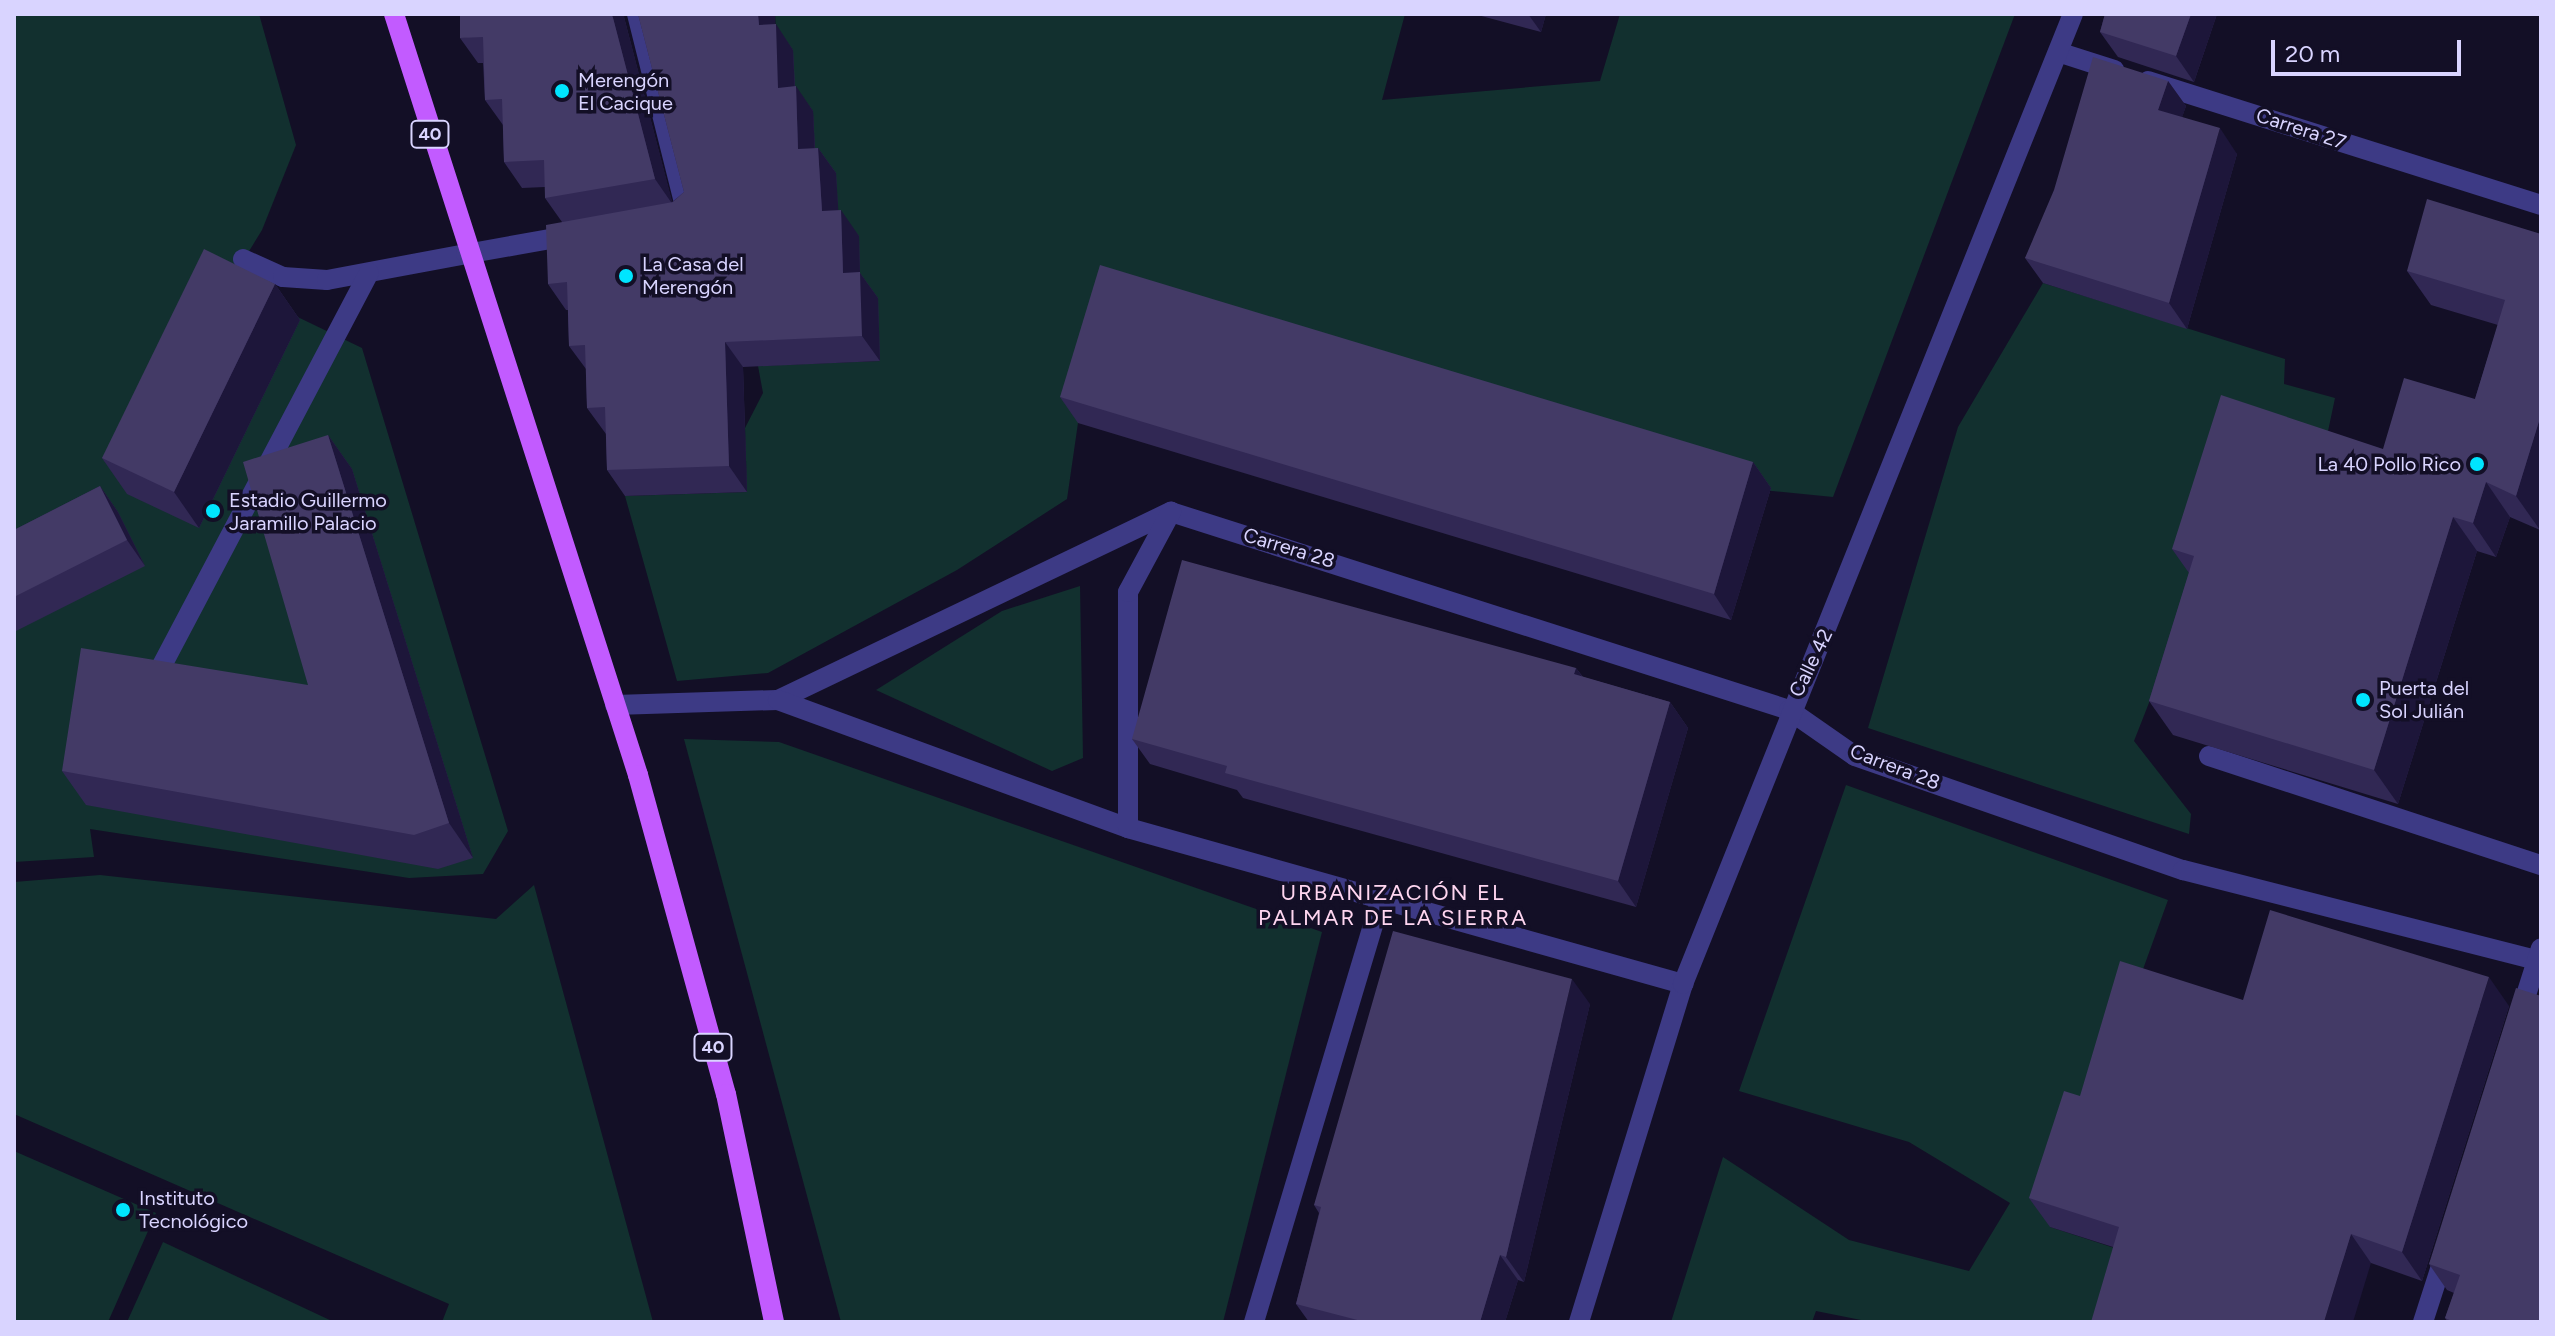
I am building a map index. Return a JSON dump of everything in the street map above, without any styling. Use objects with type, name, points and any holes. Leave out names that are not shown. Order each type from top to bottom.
[{"type":"main road","name":"40","points":[[394,14],[466,254],[615,705],[726,1094],[774,1322]]},
{"type":"street","points":[[637,14],[689,215],[660,220]]},
{"type":"street","name":"Calle 42","points":[[1579,1322],[1683,984],[1789,710],[1828,630],[2061,53],[2073,14]]},
{"type":"street","name":"Carrera 27","points":[[2061,53],[2541,205]]},
{"type":"street","points":[[243,259],[283,277],[369,273],[600,231]]},
{"type":"street","points":[[196,683],[166,681],[159,671],[251,488],[369,273]]},
{"type":"street","points":[[251,488],[260,518]]},
{"type":"street","points":[[778,700],[1171,512]]},
{"type":"street","points":[[1128,828],[1128,592],[1171,512]]},
{"type":"street","name":"Carrera 28","points":[[1171,512],[1789,710],[1855,756],[2183,870],[2540,956]]},
{"type":"street","points":[[615,705],[778,700],[1128,828],[1382,894],[1683,984]]},
{"type":"street","points":[[2209,756],[2541,865]]},
{"type":"street","points":[[1254,1322],[1382,894]]},
{"type":"street","points":[[2514,1035],[2540,956]]},
{"type":"street","points":[[2423,1322],[2452,1231]]},
{"type":"green space","name":"Estadio Guillermo Jaramillo Palacio","points":[[14,14],[259,14],[296,145],[262,230],[229,284],[362,348],[508,831],[483,874],[409,878],[90,829],[94,857],[14,862]]},
{"type":"green space","points":[[775,14],[1405,14],[1382,100],[1600,81],[1620,14],[2015,14],[1833,497],[1078,423],[1067,499],[957,570],[768,673],[677,681],[625,496],[747,492],[745,428],[763,393],[758,366],[880,361],[816,174],[813,112],[796,113],[777,51]]},
{"type":"green space","points":[[2043,283],[2285,359],[2284,384],[2335,398],[2323,455],[2196,583],[2134,741],[2191,814],[2189,834],[1868,728],[1958,427]]},
{"type":"green space","points":[[1080,586],[1083,758],[1052,771],[876,690],[1002,611]]},
{"type":"green space","points":[[684,739],[779,742],[1322,932],[1223,1322],[841,1322]]},
{"type":"green space","points":[[1846,785],[2168,900],[2050,1227],[2139,1256],[2118,1322],[1871,1322],[1816,1311],[1812,1322],[1671,1322],[1723,1157],[1849,1240],[1969,1271],[2010,1203],[1909,1142],[1739,1091]]},
{"type":"green space","points":[[100,875],[496,919],[534,885],[653,1322],[442,1322],[449,1304],[14,1114],[14,882]]},
{"type":"green space","points":[[14,1151],[156,1213],[108,1322],[14,1322]]},
{"type":"green space","points":[[163,1242],[334,1322],[127,1322]]},
{"type":"building","points":[[460,14],[612,14],[655,179],[545,198],[544,160],[504,162],[502,99],[485,100],[483,37],[460,38]]},
{"type":"building","points":[[638,14],[758,14],[759,25],[776,24],[778,88],[796,86],[798,149],[818,148],[822,211],[841,210],[843,273],[860,272],[862,336],[725,342],[729,466],[607,470],[605,407],[587,408],[585,345],[569,346],[567,282],[548,284],[546,225],[673,202],[684,192]]},
{"type":"building","points":[[2105,14],[2191,14],[2176,56],[2100,32]]},
{"type":"building","points":[[2093,57],[2168,81],[2158,110],[2220,128],[2169,303],[2025,258],[2054,190]]},
{"type":"building","points":[[2427,199],[2541,234],[2541,419],[2516,496],[2486,482],[2473,523],[2453,517],[2374,770],[2149,701],[2194,556],[2172,549],[2221,395],[2383,449],[2404,378],[2475,399],[2505,300],[2407,271]]},
{"type":"building","points":[[204,249],[275,284],[174,492],[102,458]]},
{"type":"building","points":[[1100,265],[1753,462],[1714,594],[1060,397]]},
{"type":"building","points":[[328,435],[449,823],[414,835],[62,771],[81,648],[308,685],[243,462]]},
{"type":"building","points":[[100,486],[127,540],[14,597],[14,530]]},
{"type":"building","points":[[1182,560],[1576,668],[1574,674],[1670,702],[1618,881],[1225,773],[1227,766],[1132,739]]},
{"type":"building","points":[[2270,910],[2489,977],[2402,1252],[2351,1234],[2324,1322],[2091,1322],[2119,1227],[2029,1198],[2064,1091],[2080,1096],[2120,961],[2243,1000]]},
{"type":"building","points":[[1393,931],[1572,979],[1506,1257],[1500,1255],[1480,1322],[1365,1322],[1296,1304],[1321,1207],[1314,1205]]},
{"type":"building","points":[[2516,988],[2541,996],[2541,1322],[2454,1322],[2445,1318],[2460,1275],[2429,1264]]},
{"type":"place","name":"Merengón El Cacique","points":[[562,91]]},
{"type":"place","name":"La Casa del Merengón","points":[[626,276]]},
{"type":"place","name":"La 40 Pollo Rico","points":[[2477,464]]},
{"type":"place","name":"Estadio Guillermo Jaramillo Palacio","points":[[213,511]]},
{"type":"place","name":"Puerta del Sol Julián","points":[[2363,700]]},
{"type":"place","name":"Instituto Tecnológico","points":[[123,1210]]},
{"type":"district","name":"URBANIZACIÓN EL PALMAR DE LA SIERRA","points":[[1393,904]]}]
